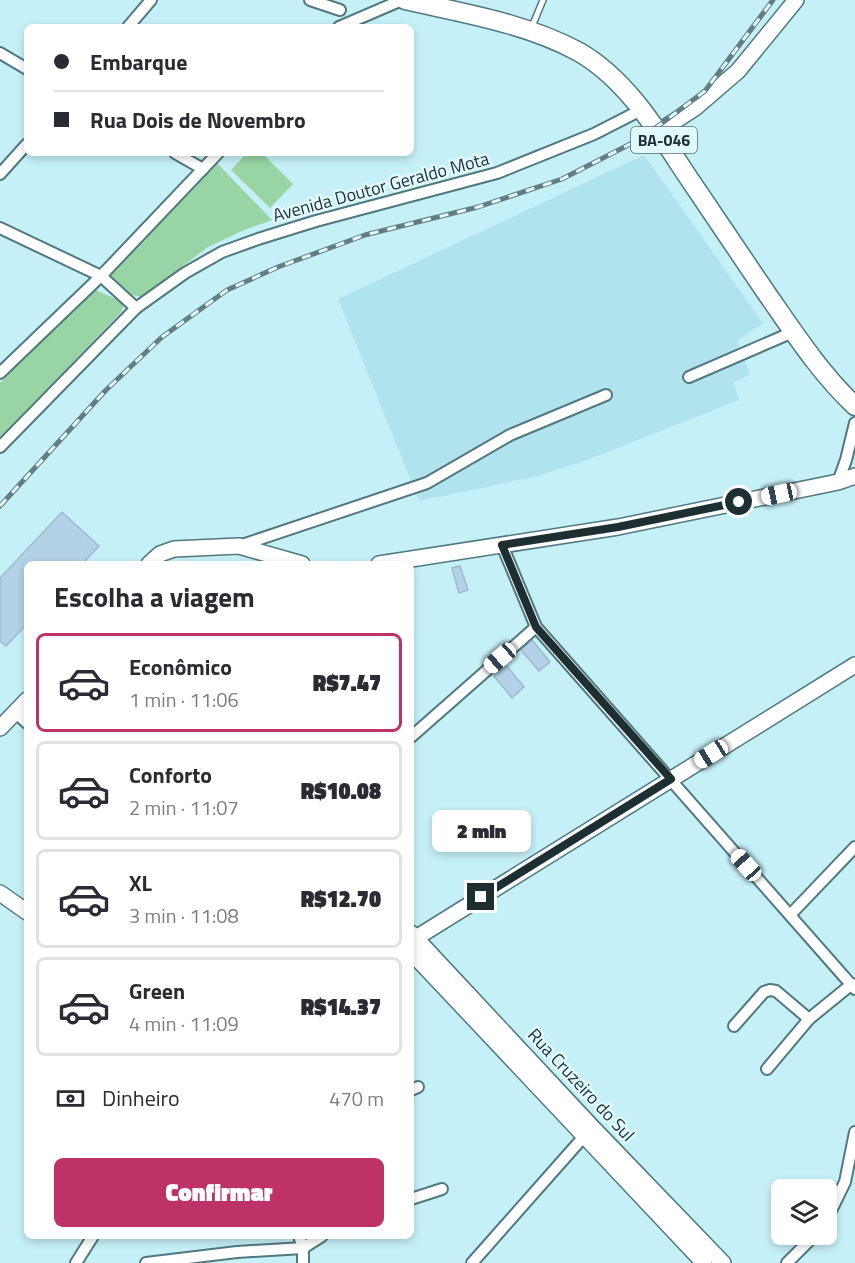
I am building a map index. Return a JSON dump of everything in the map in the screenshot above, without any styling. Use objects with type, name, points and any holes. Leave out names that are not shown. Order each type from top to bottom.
[{"type":"main road","name":"BA-046","points":[[403,0],[453,5],[550,38],[580,53],[603,69],[624,88],[658,132],[793,333],[839,390],[855,405]]},
{"type":"street","points":[[131,24],[151,0]]},
{"type":"street","points":[[310,0],[340,5],[340,24]]},
{"type":"street","points":[[347,24],[403,0]]},
{"type":"street","points":[[658,132],[696,108],[738,71],[796,0]]},
{"type":"street","points":[[0,53],[24,67]]},
{"type":"street","name":"Avenida Doutor Geraldo Mota","points":[[0,447],[136,308],[185,273],[222,252],[316,221],[497,173],[594,134],[641,110]]},
{"type":"street","points":[[0,174],[24,147]]},
{"type":"street","points":[[180,156],[203,169]]},
{"type":"street","points":[[0,373],[101,276],[215,156]]},
{"type":"street","points":[[0,228],[101,276],[136,308]]},
{"type":"street","points":[[689,377],[793,333]]},
{"type":"street","points":[[152,561],[160,554],[174,549],[239,546],[427,483],[510,435],[606,395]]},
{"type":"street","points":[[838,482],[855,423]]},
{"type":"street","points":[[398,561],[618,527],[855,477]]},
{"type":"street","points":[[502,545],[536,627],[853,986],[809,1019],[767,1069]]},
{"type":"street","points":[[239,546],[292,561]]},
{"type":"street","points":[[414,734],[536,627]]},
{"type":"street","points":[[414,940],[855,665]]},
{"type":"street","points":[[0,728],[24,703]]},
{"type":"street","points":[[15,712],[24,720]]},
{"type":"street","points":[[791,914],[855,848]]},
{"type":"street","points":[[0,893],[24,910]]},
{"type":"street","name":"Rua Cruzeiro do Sul","points":[[414,943],[702,1255],[723,1263]]},
{"type":"street","points":[[734,1026],[764,992],[770,990],[776,991],[809,1019]]},
{"type":"street","points":[[472,1263],[588,1132]]},
{"type":"street","points":[[837,1198],[845,1182],[855,1132]]},
{"type":"street","points":[[414,1198],[442,1189]]},
{"type":"street","points":[[76,1263],[91,1239]]},
{"type":"street","points":[[300,1239],[304,1258]]},
{"type":"street","points":[[304,1258],[320,1239]]},
{"type":"street","points":[[787,1263],[805,1245]]},
{"type":"street","points":[[147,1263],[237,1252],[304,1258]]},
{"type":"lane","points":[[530,32],[543,0]]},
{"type":"shaded area","points":[[644,155],[763,323],[737,341],[750,375],[733,382],[739,400],[587,460],[538,476],[419,501],[338,299]]},
{"type":"green space","points":[[244,156],[265,156],[293,184],[270,208],[231,170]]},
{"type":"green space","points":[[217,163],[272,220],[208,247],[142,297],[129,294],[109,279],[109,273]]},
{"type":"green space","points":[[96,290],[120,301],[124,306],[121,312],[0,439],[0,383],[91,291]]},
{"type":"building","points":[[62,512],[99,546],[85,561],[24,561],[24,627],[6,646],[0,641],[0,578]]},
{"type":"building","points":[[460,566],[468,590],[459,593],[452,568]]},
{"type":"building","points":[[532,640],[550,662],[539,671],[521,650]]},
{"type":"building","points":[[506,665],[524,687],[512,698],[494,676]]},
{"type":"railway","points":[[0,506],[106,390],[162,337],[227,290],[278,267],[365,235],[478,207],[562,179],[642,138],[705,91],[773,0]]},
{"type":"route","points":[[481,897],[671,779],[536,627],[502,545],[618,527],[739,502]]}]
